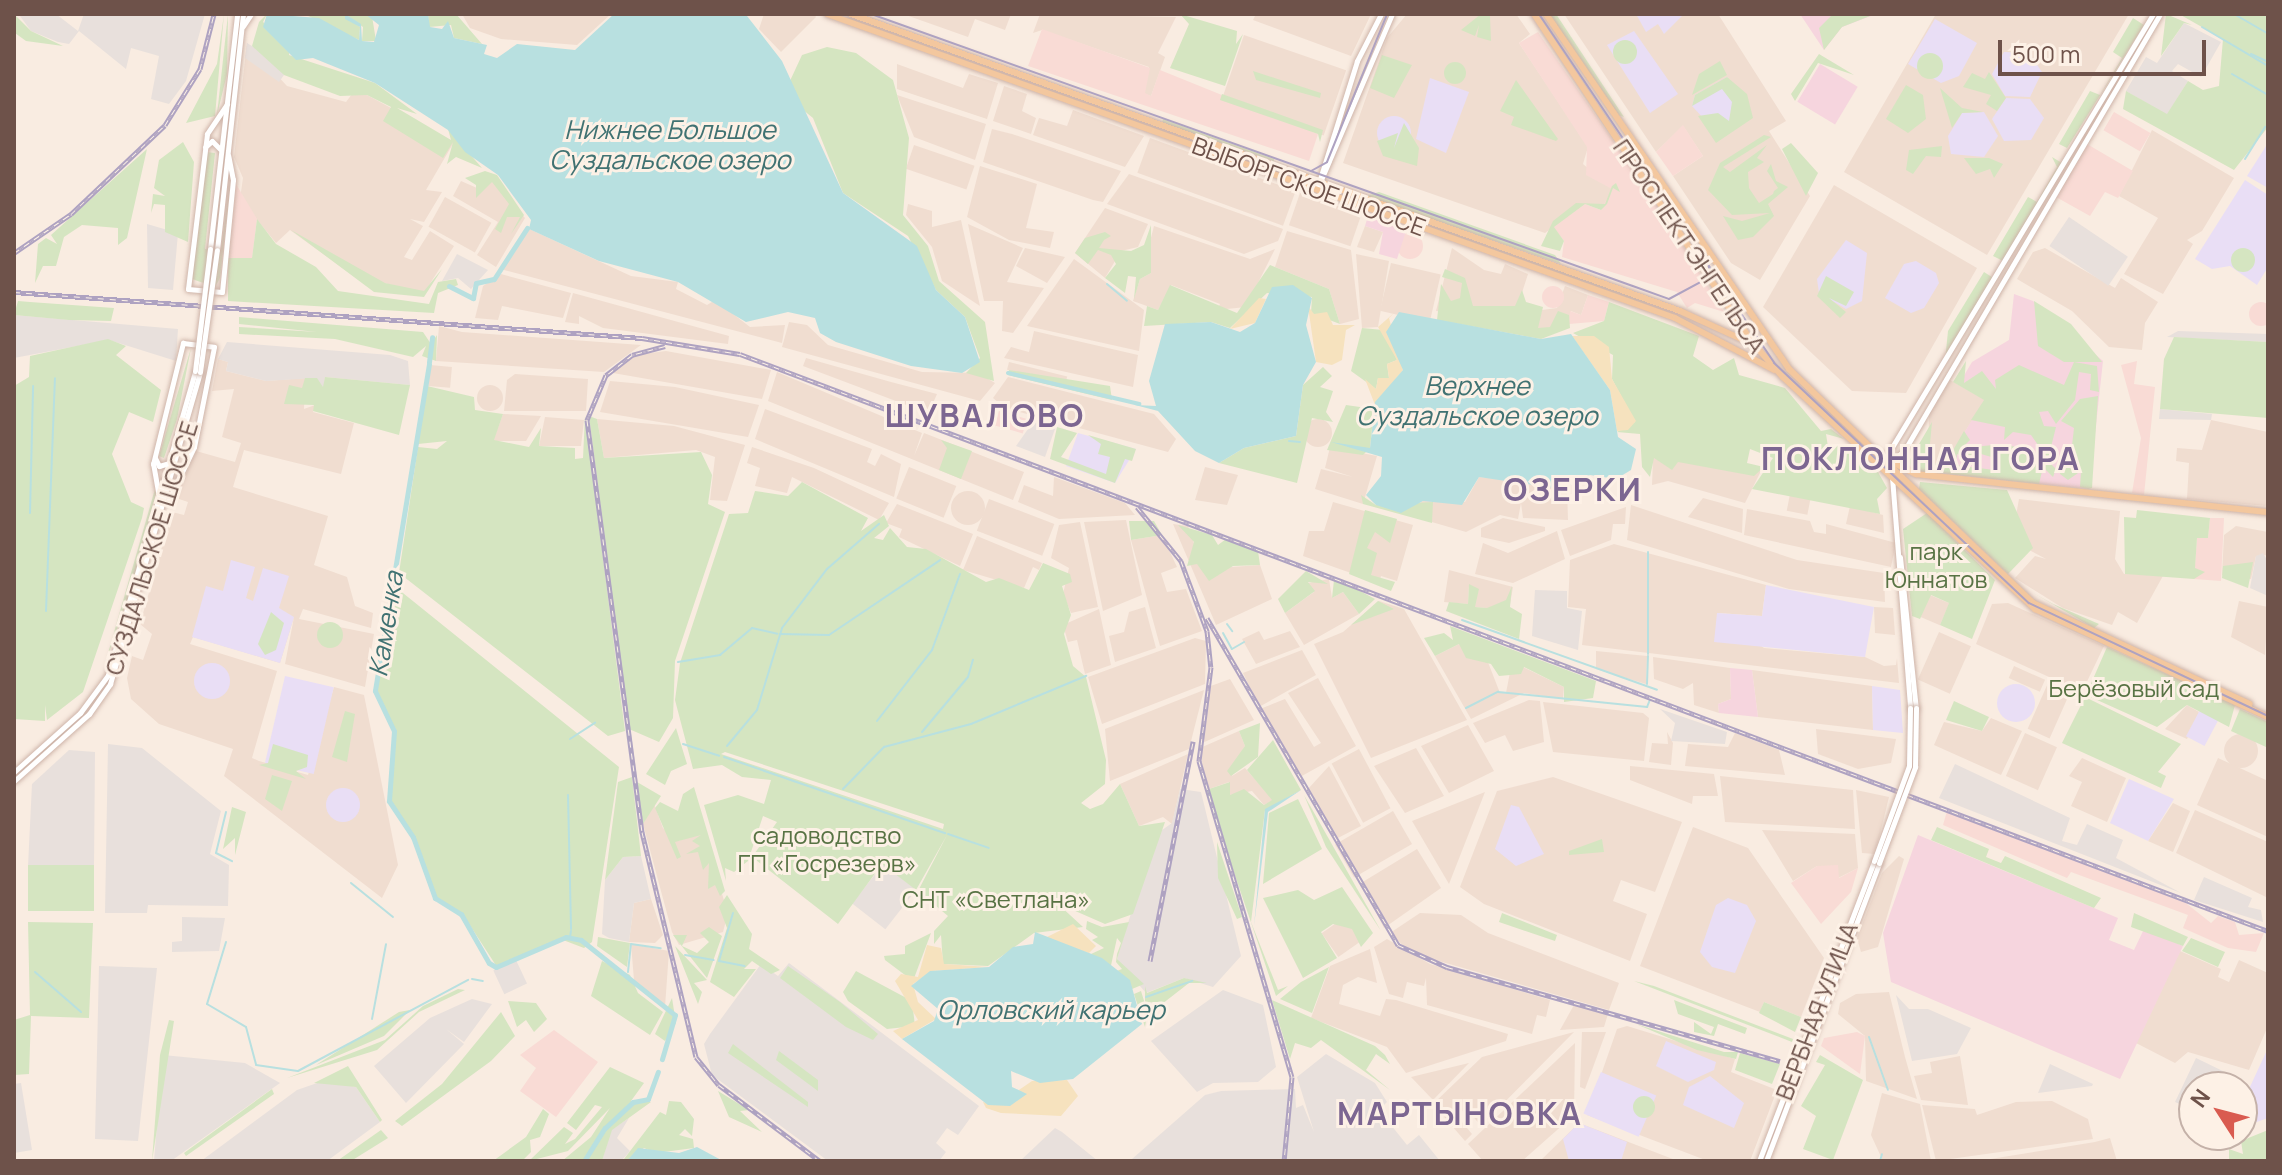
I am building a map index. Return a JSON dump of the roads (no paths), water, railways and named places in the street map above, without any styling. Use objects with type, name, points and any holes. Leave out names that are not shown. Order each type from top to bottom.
[{"type":"main road","points":[[198,372],[241,31],[240,14]]},
{"type":"main road","points":[[227,104],[204,149],[188,289],[222,292],[233,180],[225,155],[227,104],[240,14]]},
{"type":"main road","points":[[241,31],[251,14]]},
{"type":"main road","name":"ВЫБОРГСКОЕ ШОССЕ","points":[[827,14],[1317,189],[1726,329],[1789,369]]},
{"type":"main road","name":"ВЫБОРГСКОЕ ШОССЕ","points":[[851,14],[1324,183],[1657,307],[1783,377]]},
{"type":"main road","points":[[1381,14],[1315,180],[1317,189],[1324,183],[1373,44],[1392,14]]},
{"type":"main road","name":"ПРОСПЕКТ ЭНГЕЛЬСА","points":[[1534,14],[1756,347],[1783,377],[2039,612],[2268,715]]},
{"type":"main road","name":"ПРОСПЕКТ ЭНГЕЛЬСА","points":[[1546,14],[1711,263],[1789,369],[1905,473],[1915,490],[1995,571]]},
{"type":"main road","points":[[2051,194],[2153,14]]},
{"type":"main road","points":[[1888,460],[1978,318],[2160,14]]},
{"type":"main road","points":[[204,149],[214,142],[225,155]]},
{"type":"main road","points":[[1700,263],[1711,263]]},
{"type":"main road","points":[[1726,329],[1734,314]]},
{"type":"main road","points":[[1905,473],[1904,451],[1973,326]]},
{"type":"main road","points":[[159,498],[155,457],[183,343],[214,347],[194,447],[166,503]]},
{"type":"main road","name":"СУЗДАЛЬСКОЕ ШОССЕ","points":[[14,772],[105,681],[198,372]]},
{"type":"main road","name":"СУЗДАЛЬСКОЕ ШОССЕ","points":[[14,781],[107,692],[166,503],[198,372]]},
{"type":"main road","points":[[1881,465],[1904,451]]},
{"type":"main road","points":[[155,457],[159,466],[170,462]]},
{"type":"main road","points":[[1913,708],[1889,473],[2268,514]]},
{"type":"main road","points":[[1905,473],[1918,478],[2268,514]]},
{"type":"main road","points":[[1915,490],[1918,478]]},
{"type":"main road","points":[[1877,862],[1915,767],[1895,492],[1903,486]]},
{"type":"main road","name":"ВЕРБНАЯ УЛИЦА","points":[[1759,1161],[1877,862]]},
{"type":"main road","name":"ВЕРБНАЯ УЛИЦА","points":[[1766,1161],[1877,862]]},
{"type":"water","name":"Нижнее Большое Суздальское озеро","points":[[267,14],[319,18],[359,40],[360,27],[345,19],[345,14],[361,24],[362,41],[374,42],[379,25],[365,14],[428,14],[430,27],[442,29],[448,21],[454,38],[487,45],[484,54],[497,58],[517,44],[575,50],[614,14],[747,16],[782,61],[843,193],[917,246],[936,290],[965,317],[980,362],[962,373],[911,366],[836,342],[820,333],[815,318],[788,312],[746,322],[678,282],[599,261],[529,229],[531,220],[498,175],[465,152],[448,130],[375,83],[313,58],[296,60],[263,27]]},
{"type":"water","points":[[1293,285],[1312,298],[1306,325],[1316,362],[1303,385],[1296,436],[1244,448],[1219,463],[1195,451],[1158,411],[1135,405],[1156,406],[1149,381],[1165,324],[1211,322],[1240,332],[1255,323],[1272,287]]},
{"type":"water","name":"Верхнее Суздальское озеро","points":[[1399,312],[1541,339],[1571,334],[1610,390],[1618,437],[1636,449],[1631,470],[1616,479],[1590,475],[1561,489],[1479,477],[1462,505],[1423,501],[1401,513],[1376,505],[1366,495],[1381,476],[1382,457],[1331,442],[1370,448],[1375,402],[1403,370],[1386,332]]},
{"type":"water","points":[[1301,790],[1268,812],[1254,926],[1265,809]]},
{"type":"water","name":"Орловский карьер","points":[[1035,932],[1102,958],[1130,980],[1142,1024],[1073,1079],[1040,1083],[1011,1071],[1012,1087],[1027,1094],[1010,1106],[988,1105],[902,1039],[934,1021],[938,1009],[911,986],[930,971],[989,967],[1013,947],[1033,944]]},
{"type":"water","points":[[697,1147],[723,1161],[627,1161],[638,1148],[679,1153]]},
{"type":"waterway","points":[[2234,14],[2268,34]]},
{"type":"waterway","points":[[2202,27],[2268,66]]},
{"type":"waterway","points":[[2251,54],[2268,62]]},
{"type":"waterway","points":[[2232,74],[2268,95]]},
{"type":"waterway","points":[[2245,159],[2265,127]]},
{"type":"waterway","name":"Каменка","points":[[449,286],[473,298],[476,283],[494,279],[527,228]]},
{"type":"waterway","points":[[1107,284],[1127,301]]},
{"type":"waterway","name":"Каменка","points":[[429,362],[432,337]]},
{"type":"waterway","name":"Каменка","points":[[429,364],[375,691],[394,731],[389,801],[413,837],[435,898],[461,914],[489,963],[496,967],[566,937],[581,940],[675,1015],[662,1059]]},
{"type":"waterway","points":[[1008,373],[1139,404]]},
{"type":"waterway","points":[[46,611],[55,378]]},
{"type":"waterway","points":[[30,513],[33,386]]},
{"type":"waterway","points":[[1289,441],[1300,442]]},
{"type":"waterway","points":[[727,746],[757,710],[782,628],[827,569],[879,524]]},
{"type":"waterway","points":[[1648,552],[1648,654]]},
{"type":"waterway","points":[[780,634],[829,635],[940,560]]},
{"type":"waterway","points":[[877,721],[932,650],[960,574]]},
{"type":"waterway","points":[[1462,620],[1657,690]]},
{"type":"waterway","points":[[1227,624],[1232,631]]},
{"type":"waterway","points":[[678,662],[720,655],[752,628],[777,634]]},
{"type":"waterway","points":[[1223,633],[1232,649],[1244,642]]},
{"type":"waterway","points":[[1647,684],[1648,656]]},
{"type":"waterway","points":[[922,732],[968,677],[973,660]]},
{"type":"waterway","points":[[843,789],[884,747],[971,724],[1086,676]]},
{"type":"waterway","points":[[1466,708],[1498,692],[1647,707],[1651,697]]},
{"type":"waterway","points":[[570,739],[595,723]]},
{"type":"waterway","points":[[683,744],[719,756]]},
{"type":"waterway","points":[[724,757],[945,833]]},
{"type":"waterway","points":[[568,795],[571,929]]},
{"type":"waterway","points":[[226,812],[216,853],[232,861]]},
{"type":"waterway","points":[[948,834],[989,848]]},
{"type":"waterway","points":[[351,883],[393,917]]},
{"type":"waterway","points":[[733,913],[719,961],[745,966]]},
{"type":"waterway","points":[[570,937],[571,931]]},
{"type":"waterway","points":[[226,942],[207,1004],[246,1027],[256,1065],[298,1071],[468,980]]},
{"type":"waterway","points":[[372,1019],[386,944]]},
{"type":"waterway","points":[[628,972],[631,944],[661,948]]},
{"type":"waterway","points":[[685,955],[714,960]]},
{"type":"waterway","points":[[35,972],[81,1012]]},
{"type":"waterway","points":[[472,979],[483,981]]},
{"type":"waterway","points":[[1146,997],[1192,981]]},
{"type":"waterway","points":[[1869,1037],[1888,1090]]},
{"type":"waterway","name":"Каменка","points":[[584,1161],[605,1128],[633,1102],[648,1099],[658,1072]]},
{"type":"waterway","points":[[1880,1161],[1882,1154]]},
{"type":"tram line","points":[[871,14],[1669,299],[1706,279],[1709,266]]},
{"type":"tram line","points":[[1311,171],[1327,162],[1387,14]]},
{"type":"tram line","points":[[1539,14],[1774,363],[2029,603],[2268,716]]},
{"type":"railway","points":[[14,253],[71,214],[165,125],[200,69],[214,14]]},
{"type":"railway","points":[[14,292],[642,338],[740,354],[2268,931]]},
{"type":"railway","points":[[665,346],[632,355],[606,375],[587,420],[642,832],[696,1057],[719,1085],[820,1161]]},
{"type":"railway","points":[[1137,507],[1181,561],[1207,631],[1211,667],[1199,761],[1292,1077],[1284,1161]]},
{"type":"railway","points":[[1207,618],[1398,945],[1447,967],[1780,1061]]},
{"type":"railway","points":[[1150,961],[1193,741]]},
{"type":"district","name":"ШУВАЛОВО","points":[[985,415]]},
{"type":"district","name":"ПОКЛОННАЯ ГОРА","points":[[1921,458]]},
{"type":"district","name":"ОЗЕРКИ","points":[[1573,489]]},
{"type":"district","name":"МАРТЫНОВКА","points":[[1460,1113]]},
{"type":"park label","name":"парк Юннатов","points":[[1936,565]]},
{"type":"park label","name":"Берёзовый сад","points":[[2134,688]]},
{"type":"park label","name":"садоводство ГП «Госрезерв»","points":[[827,849]]},
{"type":"park label","name":"СНТ «Светлана»","points":[[996,899]]}]
